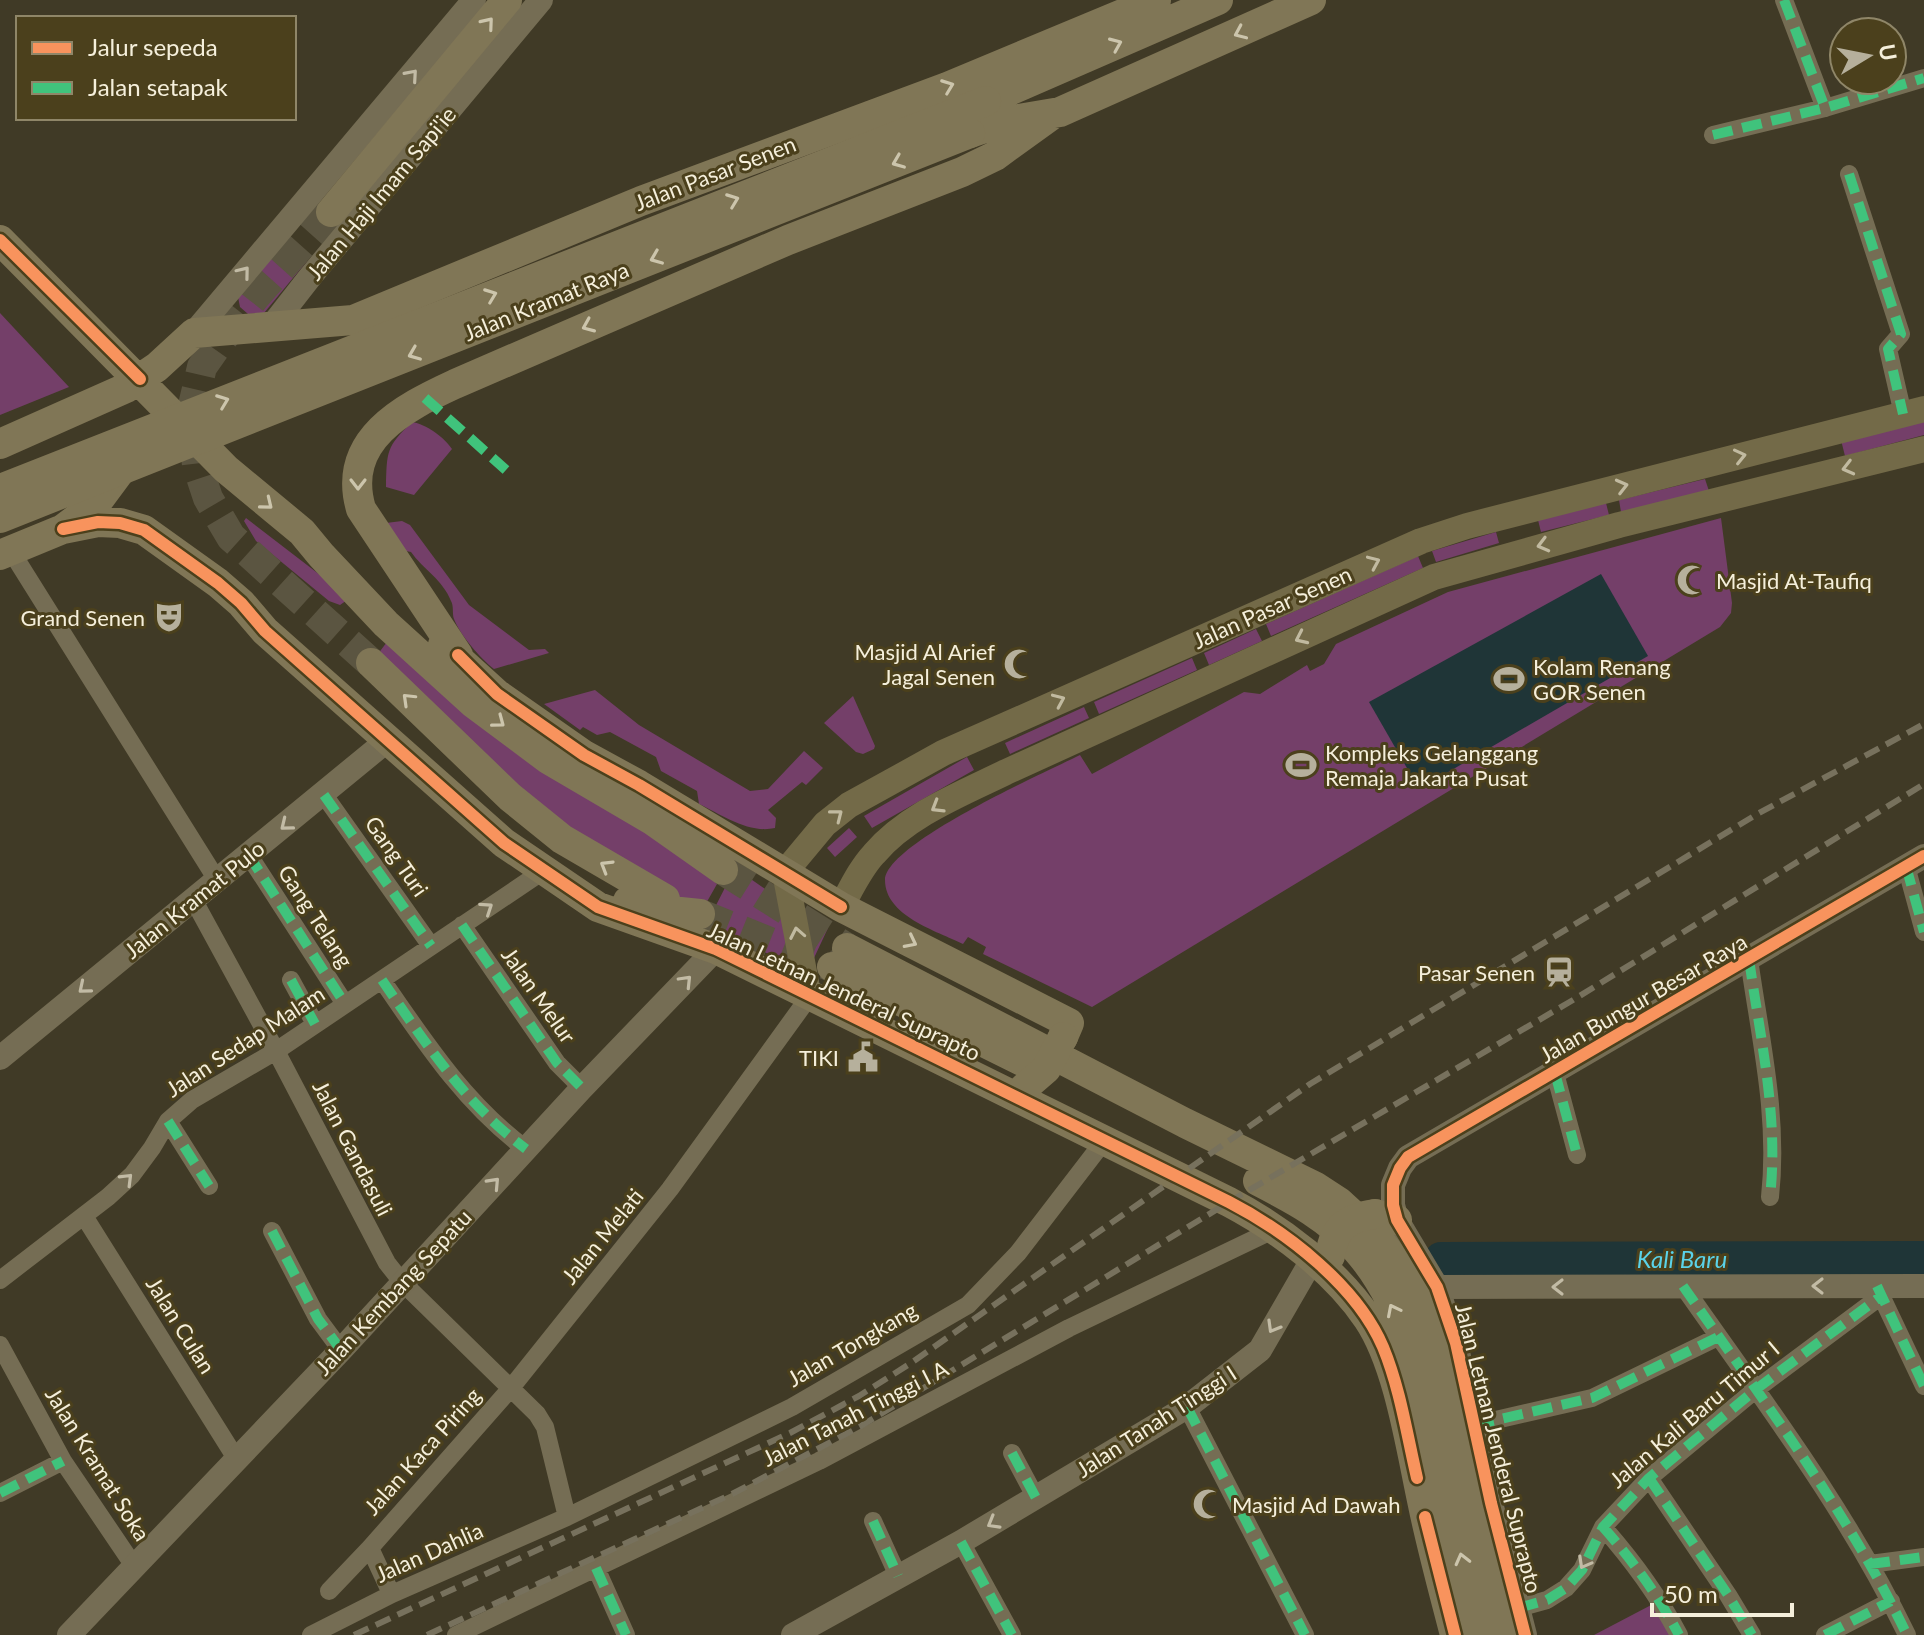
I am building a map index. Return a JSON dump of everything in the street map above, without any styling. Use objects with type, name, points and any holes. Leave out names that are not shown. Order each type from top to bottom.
[{"type":"main road","points":[[331,212],[507,0]]},
{"type":"main road","name":"Jalan Pasar Senen","points":[[271,327],[353,320],[641,201],[947,87],[1156,0]]},
{"type":"main road","name":"Jalan Kramat Raya","points":[[0,489],[986,101],[1218,0]]},
{"type":"main road","points":[[458,655],[361,509],[356,490],[357,475],[370,441],[393,418],[455,384],[777,245],[962,172],[995,156],[1053,114],[1311,0]]},
{"type":"main road","name":"Jalan Kramat Raya","points":[[0,518],[970,133],[1002,122],[1053,114]]},
{"type":"main road","points":[[0,240],[226,469],[302,532],[386,624],[473,703],[548,759],[652,820],[723,870]]},
{"type":"main road","points":[[13,438],[116,394],[140,379],[194,333],[271,327]]},
{"type":"main road","points":[[6,553],[63,529],[95,505],[145,434],[147,405],[140,379]]},
{"type":"main road","name":"Jalan Pasar Senen","points":[[785,872],[825,824],[849,805],[988,732],[1421,541],[1467,526],[1913,412]]},
{"type":"main road","points":[[13,438],[41,439],[56,458],[67,482],[63,529]]},
{"type":"main road","name":"Jalan Pasar Senen","points":[[841,907],[874,853],[939,805],[1434,577],[1619,525],[1924,449]]},
{"type":"main road","name":"Jalan Letnan Jenderal Suprapto","points":[[63,529],[98,522],[120,523],[144,530],[218,583],[241,603],[265,631],[504,843],[598,907],[716,949],[1019,1091],[1104,1141],[1229,1202],[1275,1229],[1326,1266],[1368,1319],[1383,1348],[1397,1391],[1455,1635]]},
{"type":"main road","points":[[302,532],[337,552],[419,627],[458,655],[497,694],[584,755],[841,907],[1066,1030],[1046,1069],[1019,1091]]},
{"type":"main road","name":"Jalan Letnan Jenderal Suprapto","points":[[241,603],[277,623],[399,724],[498,820],[567,872],[611,896],[661,910],[700,914],[672,902],[562,839],[510,797],[371,663]]},
{"type":"main road","points":[[988,732],[1006,772]]},
{"type":"main road","points":[[785,872],[808,993]]},
{"type":"main road","name":"Jalan Letnan Jenderal Suprapto","points":[[1482,1635],[1416,1363],[1397,1316],[1358,1251],[1326,1219],[1301,1203],[839,958],[1316,1187],[1339,1202],[1375,1235],[1419,1299],[1435,1333],[1512,1622]]},
{"type":"main road","points":[[1326,1266],[1332,1240],[1344,1224],[1355,1217],[1386,1217]]},
{"type":"street","points":[[194,333],[474,0]]},
{"type":"street","name":"Jalan Haji Imam Sapi'ie","points":[[271,327],[541,0]]},
{"type":"street","points":[[1784,0],[1825,108]]},
{"type":"street","points":[[1713,135],[1825,108],[1921,78]]},
{"type":"street","points":[[1849,174],[1901,334],[1888,349],[1913,412]]},
{"type":"street","points":[[6,553],[217,880]]},
{"type":"street","name":"Jalan Kramat Pulo","points":[[0,1058],[389,739]]},
{"type":"street","name":"Gang Turi","points":[[324,795],[431,946]]},
{"type":"street","name":"Gang Telang","points":[[248,854],[345,1004]]},
{"type":"street","points":[[1915,861],[1924,932]]},
{"type":"street","name":"Jalan Bungur Besar Raya","points":[[1393,1185],[1408,1157],[1915,861]]},
{"type":"street","name":"Jalan Sedap Malam","points":[[0,1280],[132,1175],[168,1121],[192,1100],[276,1051],[543,871]]},
{"type":"street","name":"Jalan Gandasuli","points":[[193,899],[276,1051],[375,1244],[402,1282],[511,1388]]},
{"type":"street","name":"Jalan Melur","points":[[462,925],[557,1063],[582,1088]]},
{"type":"street","name":"Jalan Kembang Sepatu","points":[[69,1635],[716,949]]},
{"type":"street","points":[[1749,959],[1769,1085],[1772,1150],[1770,1197]]},
{"type":"street","points":[[291,980],[315,1024]]},
{"type":"street","points":[[382,980],[466,1095],[502,1132],[526,1149]]},
{"type":"street","name":"Jalan Melati","points":[[511,1388],[670,1189],[804,1004],[808,993]]},
{"type":"street","points":[[1555,1073],[1577,1155]]},
{"type":"street","points":[[168,1121],[209,1186]]},
{"type":"street","name":"Jalan Tongkang","points":[[567,1517],[792,1407],[968,1305],[1018,1253],[1104,1141]]},
{"type":"street","name":"Jalan Letnan Jenderal Suprapto","points":[[1393,1185],[1393,1205],[1386,1217],[1437,1287],[1456,1343],[1512,1622],[1525,1635]]},
{"type":"street","name":"Jalan Culan","points":[[84,1216],[237,1460]]},
{"type":"street","name":"Jalan Tanah Tinggi I A","points":[[456,1635],[819,1461],[1069,1328],[1275,1229]]},
{"type":"street","points":[[272,1231],[318,1319],[341,1350]]},
{"type":"street","name":"Jalan Tanah Tinggi I","points":[[798,1633],[961,1542],[1187,1407],[1260,1350],[1326,1266]]},
{"type":"street","points":[[1683,1286],[1817,1478],[1870,1564],[1907,1635]]},
{"type":"street","points":[[1437,1287],[1683,1286],[1879,1291],[1924,1286]]},
{"type":"street","points":[[1879,1291],[1924,1386]]},
{"type":"street","name":"Jalan Kali Baru Timur I","points":[[1512,1622],[1566,1588],[1582,1570],[1603,1527],[1649,1478],[1879,1291]]},
{"type":"street","points":[[1474,1425],[1592,1398],[1718,1337]]},
{"type":"street","name":"Jalan Kramat Soka","points":[[0,1345],[63,1461],[134,1566]]},
{"type":"street","points":[[511,1388],[537,1414],[545,1427],[567,1517]]},
{"type":"street","name":"Jalan Kaca Piring","points":[[329,1591],[511,1388]]},
{"type":"street","points":[[1187,1407],[1305,1635]]},
{"type":"street","points":[[1012,1453],[1036,1498]]},
{"type":"street","points":[[0,1493],[63,1461]]},
{"type":"street","points":[[1649,1478],[1752,1635]]},
{"type":"street","name":"Jalan Dahlia","points":[[311,1635],[392,1594],[567,1517]]},
{"type":"street","points":[[873,1521],[898,1576]]},
{"type":"street","points":[[1603,1527],[1636,1565],[1663,1604],[1679,1635]]},
{"type":"street","points":[[961,1542],[1012,1635]]},
{"type":"street","name":"Jalan Kaca Piring","points":[[370,1548],[389,1589]]},
{"type":"street","points":[[1870,1564],[1924,1557]]},
{"type":"street","points":[[596,1568],[626,1635]]},
{"type":"street","points":[[1825,1635],[1891,1601]]},
{"type":"shaded area","points":[[282,240],[307,261],[264,313],[248,314],[240,307],[238,297]]},
{"type":"shaded area","points":[[0,313],[69,387],[0,415]]},
{"type":"shaded area","points":[[1924,419],[1924,435],[1845,456],[1841,440]]},
{"type":"shaded area","points":[[412,422],[434,432],[452,449],[414,495],[386,487],[390,450]]},
{"type":"shaded area","points":[[1705,479],[1709,491],[1621,512],[1619,500]]},
{"type":"shaded area","points":[[1606,503],[1609,515],[1541,532],[1538,520]]},
{"type":"shaded area","points":[[246,518],[350,598],[340,605],[329,601],[256,541],[244,521]]},
{"type":"shaded area","name":"Kompleks Gelanggang Remaja Jakarta Pusat","points":[[1721,518],[1732,603],[1731,613],[1720,627],[1092,1007],[983,954],[986,947],[968,937],[963,944],[914,921],[887,893],[885,880],[892,865],[911,847],[970,810],[1080,755],[1092,774],[1244,692],[1260,694],[1307,665],[1310,671],[1324,664],[1336,644],[1448,592]]},
{"type":"shaded area","points":[[402,521],[410,525],[469,605],[529,650],[545,649],[549,653],[494,669],[489,665],[457,625],[452,603],[443,587],[411,552],[406,551],[386,523]]},
{"type":"shaded area","points":[[1496,532],[1499,543],[1436,562],[1432,551]]},
{"type":"shaded area","points":[[1418,556],[1423,568],[1271,636],[1266,624]]},
{"type":"shaded area","points":[[1256,629],[1262,641],[1209,665],[1204,653]]},
{"type":"shaded area","points":[[387,642],[721,877],[700,914],[613,870],[371,663]]},
{"type":"shaded area","points":[[1192,658],[1197,670],[1099,714],[1094,702]]},
{"type":"shaded area","points":[[595,690],[639,725],[750,791],[768,789],[804,751],[823,768],[806,785],[802,782],[768,810],[776,818],[775,828],[746,826],[699,804],[697,791],[661,771],[656,757],[610,732],[597,735],[583,727],[580,730],[544,704]]},
{"type":"shaded area","points":[[853,696],[875,746],[863,754],[856,752],[824,723]]},
{"type":"shaded area","points":[[1084,707],[1089,718],[1010,754],[1005,743]]},
{"type":"shaded area","points":[[967,757],[974,770],[872,828],[864,816]]},
{"type":"shaded area","points":[[849,828],[857,837],[835,857],[827,848]]},
{"type":"shaded area","points":[[735,868],[778,898],[788,946],[788,964],[707,923]]},
{"type":"shaded area","points":[[806,915],[828,928],[814,958]]},
{"type":"shaded area","points":[[1655,1603],[1673,1635],[1594,1635]]},
{"type":"water","name":"Kolam Renang GOR Senen","points":[[1601,574],[1648,656],[1419,789],[1369,702]]},
{"type":"waterway","name":"Kali Baru","points":[[1441,1259],[1924,1258]]},
{"type":"tunnel","points":[[331,212],[255,297],[202,367],[191,414],[197,465],[208,498],[231,537],[371,663]]},
{"type":"tunnel","points":[[723,870],[847,948]]},
{"type":"tunnel","points":[[700,914],[832,967]]},
{"type":"railway","points":[[354,1635],[790,1433],[859,1396],[911,1363],[1310,1084],[1759,813],[1924,724]]},
{"type":"railway","points":[[427,1635],[732,1494],[861,1426],[1229,1202],[1573,1000],[1924,784]]},
{"type":"marked path","points":[[1784,0],[1825,108]]},
{"type":"marked path","points":[[1713,135],[1825,108],[1924,78]]},
{"type":"marked path","points":[[1849,174],[1901,334],[1888,349],[1903,414]]},
{"type":"marked path","points":[[425,398],[506,470]]},
{"type":"marked path","points":[[324,795],[431,946]]},
{"type":"marked path","points":[[248,854],[345,1004]]},
{"type":"marked path","points":[[1906,866],[1924,932]]},
{"type":"marked path","points":[[462,925],[557,1063],[582,1088]]},
{"type":"marked path","points":[[1749,959],[1770,1107],[1770,1197]]},
{"type":"marked path","points":[[291,980],[315,1024]]},
{"type":"marked path","points":[[382,980],[465,1092],[526,1149]]},
{"type":"marked path","points":[[1555,1073],[1577,1155]]},
{"type":"marked path","points":[[168,1121],[209,1186]]},
{"type":"marked path","points":[[272,1231],[318,1319],[341,1350]]},
{"type":"marked path","points":[[1683,1286],[1831,1499],[1907,1635]]},
{"type":"marked path","points":[[1877,1286],[1924,1386]]},
{"type":"marked path","points":[[1518,1608],[1547,1600],[1566,1588],[1582,1570],[1603,1527],[1649,1478],[1755,1390],[1881,1296]]},
{"type":"marked path","points":[[1474,1425],[1592,1398],[1718,1337]]},
{"type":"marked path","points":[[1187,1407],[1305,1635]]},
{"type":"marked path","points":[[1012,1453],[1036,1498]]},
{"type":"marked path","points":[[0,1493],[63,1461]]},
{"type":"marked path","points":[[1649,1478],[1752,1635]]},
{"type":"marked path","points":[[873,1521],[898,1576]]},
{"type":"marked path","points":[[1603,1527],[1644,1579],[1679,1635]]},
{"type":"marked path","points":[[961,1542],[1012,1635]]},
{"type":"marked path","points":[[1870,1564],[1924,1557]]},
{"type":"marked path","points":[[596,1568],[626,1635]]},
{"type":"marked path","points":[[1825,1635],[1891,1601]]},
{"type":"cycle path","points":[[0,240],[140,379]]},
{"type":"cycle path","points":[[63,529],[98,522],[120,523],[144,530],[218,583],[241,603],[265,631],[504,843],[598,907],[716,949],[1229,1202],[1274,1229],[1338,1282],[1371,1324],[1394,1379],[1417,1478]]},
{"type":"cycle path","points":[[458,655],[497,694],[584,755],[841,907]]},
{"type":"cycle path","points":[[1525,1635],[1491,1503],[1456,1343],[1437,1287],[1397,1220],[1393,1185],[1400,1168],[1408,1157],[1924,856]]},
{"type":"cycle path","points":[[1425,1517],[1455,1635]]},
{"type":"place","name":"Masjid At-Taufiq","points":[[1692,580]]},
{"type":"place","name":"Grand Senen","points":[[169,617]]},
{"type":"place","name":"Masjid Al Arief Jagal Senen","points":[[1019,664]]},
{"type":"place","name":"Kolam Renang GOR Senen","points":[[1509,679]]},
{"type":"place","name":"Kompleks Gelanggang Remaja Jakarta Pusat","points":[[1301,765]]},
{"type":"place","name":"Pasar Senen","points":[[1559,972]]},
{"type":"place","name":"TIKI","points":[[863,1057]]},
{"type":"place","name":"Masjid Ad Dawah","points":[[1208,1504]]}]
